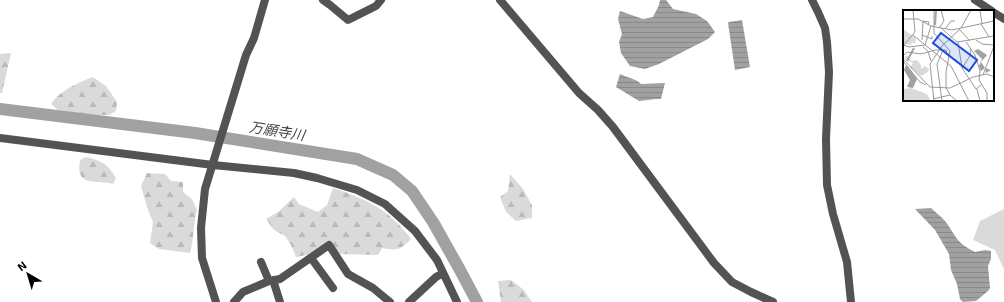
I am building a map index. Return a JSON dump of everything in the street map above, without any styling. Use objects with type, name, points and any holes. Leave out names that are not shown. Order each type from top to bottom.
[{"type":"street","points":[[216,302],[202,258],[201,228],[205,189],[246,55],[254,38],[265,0]]},
{"type":"street","points":[[323,0],[348,20],[376,6],[381,0]]},
{"type":"street","points":[[500,0],[579,93],[613,126],[714,263],[732,282],[773,302]]},
{"type":"street","points":[[812,0],[821,17],[826,35],[829,72],[826,139],[827,186],[833,214],[847,262],[851,302]]},
{"type":"street","points":[[975,0],[989,10]]},
{"type":"street","points":[[994,13],[1004,19]]},
{"type":"street","points":[[0,138],[294,173],[357,190],[385,204],[415,231],[437,260],[457,302]]},
{"type":"street","points":[[234,302],[243,292],[280,279],[329,245],[348,274],[373,288],[390,302]]},
{"type":"street","points":[[311,258],[333,288]]},
{"type":"street","points":[[261,262],[280,302]]},
{"type":"street","points":[[409,302],[436,277],[443,273]]},
{"type":"green space","points":[[11,53],[2,93],[0,93],[0,54]]},
{"type":"green space","points":[[93,77],[106,86],[117,102],[116,111],[109,115],[92,115],[58,110],[51,104],[64,91],[75,84]]},
{"type":"green space","points":[[86,157],[100,162],[110,169],[116,178],[113,184],[93,182],[83,179],[79,169],[80,160]]},
{"type":"green space","points":[[147,173],[165,174],[171,181],[183,182],[183,192],[192,199],[197,210],[190,253],[159,249],[150,243],[153,222],[141,186]]},
{"type":"green space","points":[[510,174],[523,189],[532,205],[532,218],[516,221],[506,212],[500,197],[508,191]]},
{"type":"green space","points":[[333,188],[356,196],[376,206],[394,220],[411,239],[398,249],[382,248],[378,255],[337,254],[329,241],[311,254],[296,257],[285,236],[274,230],[266,219],[278,212],[294,197],[299,204],[318,212],[327,205]]},
{"type":"green space","points":[[1004,209],[1004,269],[995,250],[973,240],[980,221]]},
{"type":"green space","points":[[511,280],[524,290],[532,302],[501,302],[498,281]]},
{"type":"shaded area","points":[[660,0],[666,0],[673,9],[696,14],[707,21],[715,32],[708,39],[659,64],[645,69],[630,66],[621,53],[619,42],[622,34],[618,19],[620,11],[643,19],[653,17]]},
{"type":"shaded area","points":[[742,20],[750,67],[735,70],[728,23]]},
{"type":"shaded area","points":[[620,74],[634,79],[641,84],[665,83],[661,99],[639,101],[616,87]]},
{"type":"shaded area","points":[[931,208],[943,219],[963,245],[975,252],[985,250],[991,251],[991,259],[988,266],[990,288],[976,301],[963,302],[960,299],[957,284],[951,270],[949,254],[935,230],[915,209]]},
{"type":"waterway","name":"万願寺川","points":[[0,109],[195,133],[357,159],[393,175],[412,191],[433,222],[477,302]]}]
